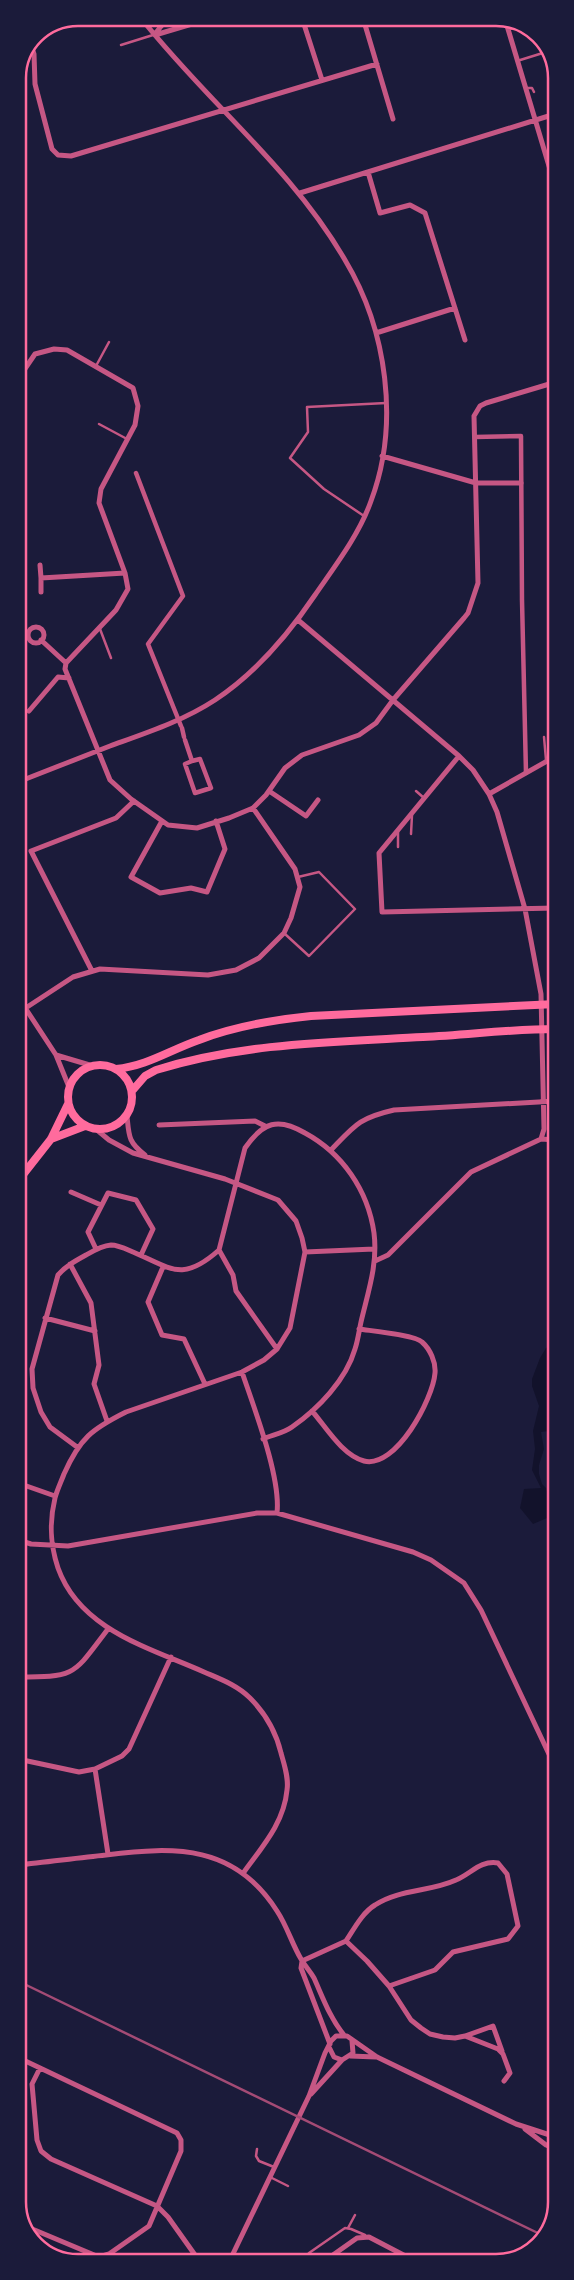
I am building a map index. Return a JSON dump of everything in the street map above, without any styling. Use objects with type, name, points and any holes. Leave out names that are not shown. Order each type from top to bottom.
[{"type":"main road","points":[[26,1171],[51,1139],[68,1104],[69,1087],[74,1077],[83,1070],[93,1066],[101,1065],[116,1069],[134,1067],[148,1063],[197,1040],[232,1028],[275,1020],[319,1016],[548,1005]]},
{"type":"main road","points":[[132,1091],[145,1076],[156,1070],[242,1050],[324,1042],[548,1029]]},
{"type":"main road","points":[[68,1104],[77,1121],[85,1126],[96,1130],[114,1127],[127,1116],[132,1100],[132,1091],[123,1075],[116,1069]]},
{"type":"main road","points":[[51,1139],[85,1126]]},
{"type":"street","points":[[26,779],[178,719],[216,699],[259,665],[298,620],[347,549],[371,504],[380,475],[386,403],[381,354],[366,302],[347,263],[300,193],[148,26]]},
{"type":"street","points":[[155,35],[161,26]]},
{"type":"street","points":[[155,35],[185,26]]},
{"type":"street","points":[[305,26],[322,80]]},
{"type":"street","points":[[365,26],[393,119]]},
{"type":"street","points":[[508,30],[548,161]]},
{"type":"street","points":[[32,55],[35,84],[52,149],[58,155],[71,156],[377,64]]},
{"type":"street","points":[[300,193],[548,116]]},
{"type":"street","points":[[368,172],[380,213],[410,205],[425,213],[465,340]]},
{"type":"street","points":[[376,332],[455,308]]},
{"type":"street","points":[[26,367],[35,354],[54,349],[68,350],[133,388],[138,406],[135,425],[101,489],[100,503],[128,589],[116,610],[66,664],[65,670],[110,780],[134,801],[162,821],[168,824],[197,828],[253,808],[269,791],[285,768],[302,755],[360,735],[376,723],[392,700],[468,612],[478,584],[474,416],[480,406],[548,385]]},
{"type":"street","points":[[475,437],[521,436],[526,773]]},
{"type":"street","points":[[382,456],[476,483],[521,483]]},
{"type":"street","points":[[136,473],[183,596],[148,644],[178,719],[192,761]]},
{"type":"street","points":[[40,565],[41,592]]},
{"type":"street","points":[[41,578],[124,573]]},
{"type":"street","points":[[298,620],[459,756],[473,770],[489,794],[497,812],[525,909],[541,994],[544,1129],[541,1139]]},
{"type":"street","points":[[41,640],[66,664]]},
{"type":"street","points":[[29,711],[58,677],[68,678]]},
{"type":"street","points":[[459,756],[378,853],[382,912],[548,908]]},
{"type":"street","points":[[200,758],[211,788],[195,793],[185,764],[192,761],[200,758]]},
{"type":"street","points":[[489,794],[546,762]]},
{"type":"street","points":[[269,791],[306,816],[318,800]]},
{"type":"street","points":[[92,971],[31,851],[116,818],[134,801]]},
{"type":"street","points":[[26,1007],[73,977],[100,969],[208,975],[236,970],[259,958],[284,933],[291,918],[300,887],[295,869],[253,808]]},
{"type":"street","points":[[162,821],[131,877],[160,893],[191,888],[207,892],[225,849],[216,821]]},
{"type":"street","points":[[26,1010],[56,1055],[69,1087]]},
{"type":"street","points":[[56,1055],[93,1066]]},
{"type":"street","points":[[331,1150],[356,1125],[371,1115],[394,1110],[548,1102]]},
{"type":"street","points":[[127,1116],[129,1140],[133,1146],[147,1156]]},
{"type":"street","points":[[159,1125],[255,1121],[265,1126]]},
{"type":"street","points":[[77,1446],[50,1427],[40,1412],[33,1388],[32,1369],[58,1275],[70,1264],[96,1249],[112,1245],[141,1255],[164,1267],[183,1271],[209,1259],[219,1250],[245,1148],[254,1135],[265,1126],[279,1123],[294,1126],[322,1142],[341,1160],[361,1190],[374,1231],[376,1260],[355,1349],[338,1383],[312,1411],[290,1428],[264,1439]]},
{"type":"street","points":[[96,1130],[120,1147],[133,1153],[235,1183],[278,1200],[296,1221],[305,1252],[290,1328],[277,1349],[264,1360],[242,1372],[126,1412],[108,1421],[90,1434],[77,1446],[55,1496],[49,1523],[52,1546],[61,1576],[75,1599],[86,1612],[108,1629],[238,1688],[250,1698],[268,1719],[279,1744],[288,1790],[277,1827],[244,1872]]},
{"type":"street","points":[[376,1260],[388,1255],[471,1172],[541,1139],[548,1139]]},
{"type":"street","points":[[71,1192],[101,1205]]},
{"type":"street","points":[[96,1249],[88,1232],[108,1192],[136,1200],[153,1229],[141,1255]]},
{"type":"street","points":[[305,1252],[374,1249]]},
{"type":"street","points":[[219,1250],[233,1275],[236,1291],[277,1349]]},
{"type":"street","points":[[70,1264],[91,1303],[99,1366],[94,1384],[108,1421]]},
{"type":"street","points":[[164,1267],[148,1302],[162,1336],[184,1339],[205,1384]]},
{"type":"street","points":[[45,1318],[95,1331]]},
{"type":"street","points":[[312,1411],[349,1454],[364,1461],[384,1458],[394,1450],[414,1426],[430,1391],[435,1373],[432,1356],[421,1341],[397,1334],[359,1329]]},
{"type":"street","points":[[242,1372],[264,1439],[278,1497],[277,1512]]},
{"type":"street","points":[[26,1486],[55,1496]]},
{"type":"street","points":[[26,1542],[68,1546],[257,1513],[277,1512],[413,1551],[431,1560],[464,1583],[481,1610],[548,1752]]},
{"type":"street","points":[[26,1677],[56,1677],[68,1674],[80,1666],[108,1629]]},
{"type":"street","points":[[26,1761],[79,1772],[95,1769],[122,1756],[129,1749],[171,1657]]},
{"type":"street","points":[[95,1769],[108,1854]]},
{"type":"street","points":[[26,1864],[142,1850],[174,1849],[199,1852],[244,1872],[260,1888],[277,1912],[302,1961],[313,1976],[329,2012],[344,2035],[377,2057],[516,2124],[548,2134]]},
{"type":"street","points":[[302,1961],[346,1941],[358,1923],[374,1906],[395,1895],[432,1888],[456,1880],[485,1864],[498,1863],[507,1874],[518,1926],[508,1938],[453,1952],[434,1970],[389,1986]]},
{"type":"street","points":[[346,1941],[389,1986],[411,2020],[426,2031],[443,2037],[465,2036],[493,2026],[510,2073],[504,2081]]},
{"type":"street","points":[[302,1961],[301,1968],[334,2058],[342,2060]]},
{"type":"street","points":[[233,2254],[309,2096],[333,2038],[344,2035]]},
{"type":"street","points":[[465,2036],[498,2049],[503,2054]]},
{"type":"street","points":[[350,2056],[354,2049],[352,2041]]},
{"type":"street","points":[[309,2096],[342,2060],[350,2056],[377,2057]]},
{"type":"street","points":[[26,2062],[177,2133],[181,2140],[181,2151],[149,2226],[109,2254]]},
{"type":"street","points":[[40,2068],[32,2084],[37,2140],[41,2151],[51,2159],[157,2206],[168,2217],[194,2254]]},
{"type":"street","points":[[516,2124],[548,2146]]},
{"type":"street","points":[[35,2230],[92,2254]]},
{"type":"street","points":[[334,2254],[357,2238],[369,2237],[402,2254]]},
{"type":"lane","points":[[122,45],[155,35]]},
{"type":"lane","points":[[518,61],[542,53]]},
{"type":"lane","points":[[526,88],[532,88],[534,92]]},
{"type":"lane","points":[[96,366],[109,342]]},
{"type":"lane","points":[[364,516],[324,489],[290,458],[308,432],[307,407],[386,403]]},
{"type":"lane","points":[[99,424],[127,439]]},
{"type":"lane","points":[[100,628],[111,658]]},
{"type":"lane","points":[[544,736],[546,762]]},
{"type":"lane","points":[[416,791],[424,798]]},
{"type":"lane","points":[[411,834],[412,813]]},
{"type":"lane","points":[[398,829],[398,847]]},
{"type":"lane","points":[[284,933],[309,956],[355,909],[319,872],[297,877]]},
{"type":"lane","points":[[257,2149],[256,2156],[259,2161],[275,2167]]},
{"type":"lane","points":[[270,2177],[288,2186]]},
{"type":"lane","points":[[348,2228],[355,2215]]},
{"type":"lane","points":[[308,2254],[345,2228],[369,2237]]},
{"type":"shaded area","points":[[548,1347],[548,1431],[541,1432],[544,1449],[539,1465],[539,1474],[548,1495],[548,1518],[533,1524],[520,1508],[524,1489],[541,1488],[532,1470],[535,1449],[533,1431],[539,1406],[532,1386],[532,1379]]},
{"type":"railway","points":[[26,1985],[537,2233]]}]
